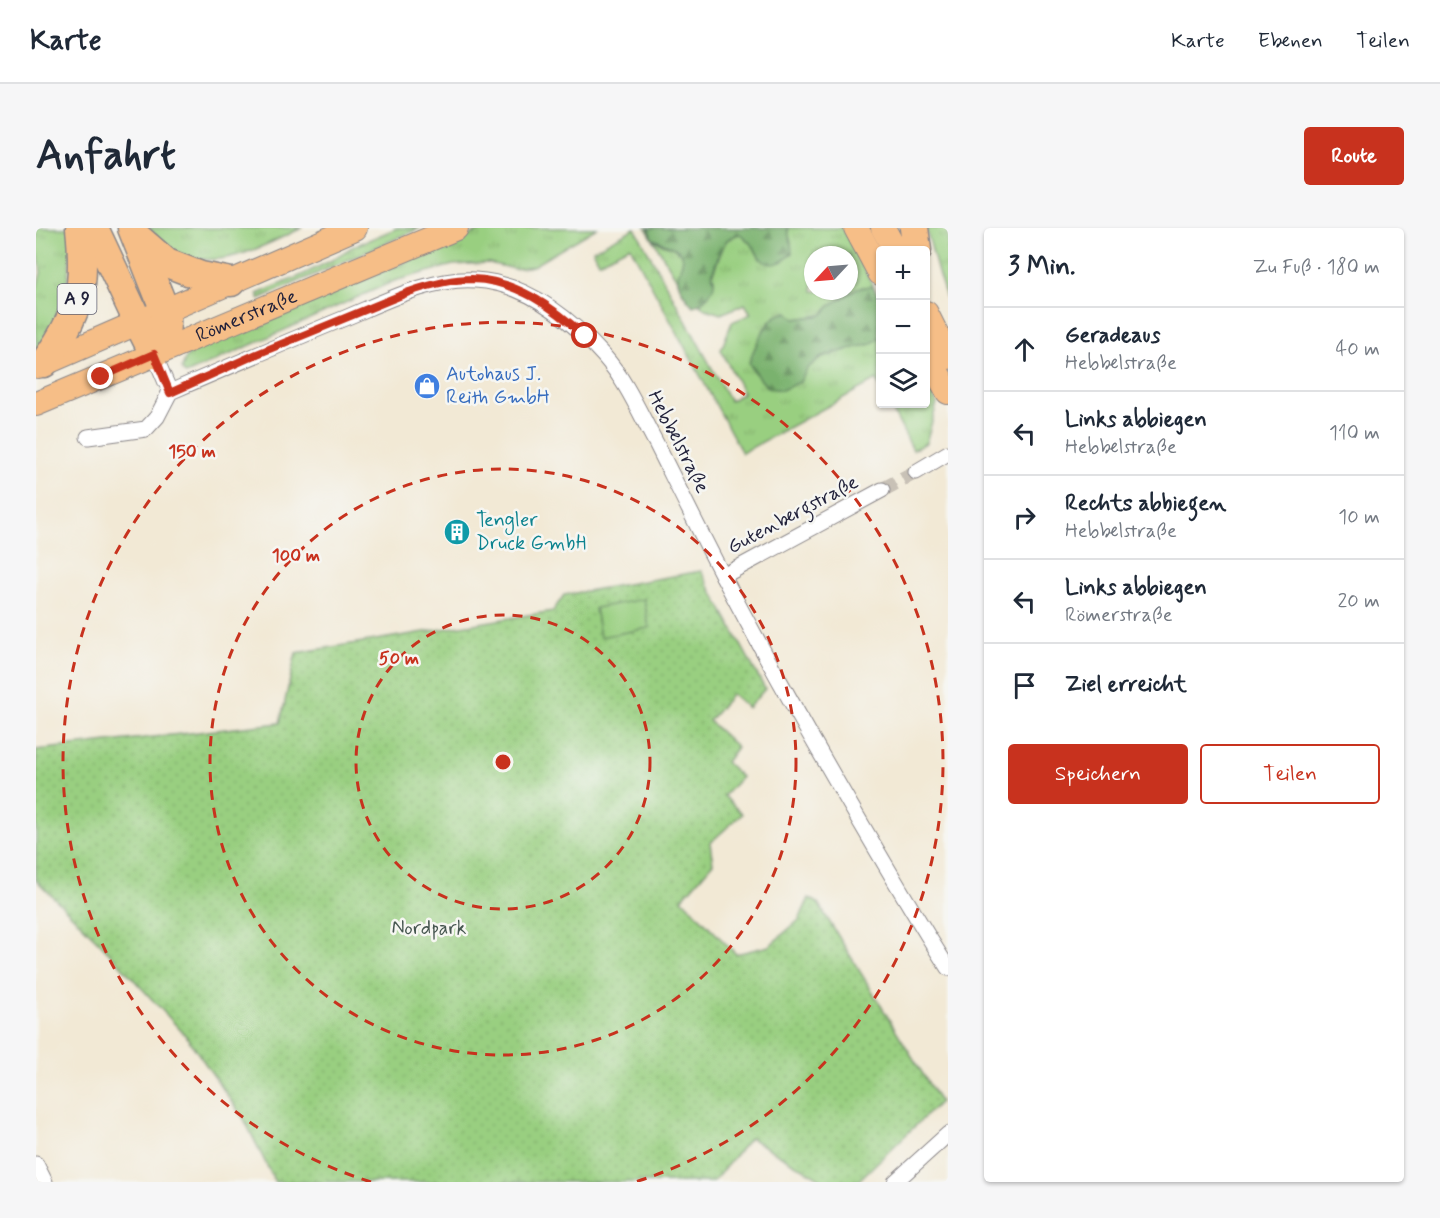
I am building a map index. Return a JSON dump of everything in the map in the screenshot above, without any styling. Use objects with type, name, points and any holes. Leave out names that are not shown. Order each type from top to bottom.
[{"type":"highway","name":"A 9","points":[[40,365],[57,346],[74,309],[81,285],[80,228]]},
{"type":"highway","name":"A 9","points":[[94,228],[138,322]]},
{"type":"highway","points":[[914,228],[916,246]]},
{"type":"highway","points":[[134,232],[165,311],[167,322],[163,340],[154,354]]},
{"type":"highway","points":[[134,232],[167,263],[201,276],[231,282]]},
{"type":"highway","points":[[138,322],[154,354]]},
{"type":"main road","name":"Römerstraße","points":[[40,365],[355,228]]},
{"type":"main road","name":"Römerstraße","points":[[36,404],[456,228]]},
{"type":"main road","points":[[856,228],[876,266]]},
{"type":"main road","points":[[883,228],[893,246]]},
{"type":"main road","points":[[930,321],[948,357]]},
{"type":"main road","points":[[927,354],[948,392]]},
{"type":"street","name":"Hebbelstraße","points":[[170,393],[257,354],[427,286],[472,279],[494,282],[516,289],[562,316],[607,359],[628,390],[723,576],[818,750],[948,968]]},
{"type":"street","points":[[88,437],[146,429],[157,417],[170,393],[154,354]]},
{"type":"street","points":[[916,472],[948,453]]},
{"type":"street","name":"Gutenbergstraße","points":[[723,576],[882,490]]},
{"type":"street","points":[[895,1182],[948,1134]]},
{"type":"street","points":[[36,1164],[45,1182]]},
{"type":"green space","points":[[36,228],[71,228],[73,235],[65,299],[50,336],[36,349],[36,291],[41,273],[36,253]]},
{"type":"green space","points":[[148,228],[302,228],[245,253],[215,259],[200,259],[173,252]]},
{"type":"green space","points":[[397,228],[420,228],[259,299],[257,294],[300,276],[352,247]]},
{"type":"green space","points":[[487,228],[597,228],[533,266],[514,269],[489,263],[453,265],[394,281],[186,374],[182,369],[185,359],[192,351]]},
{"type":"green space","points":[[635,228],[730,401],[743,393],[721,350],[732,322],[751,314],[745,304],[721,314],[705,309],[700,304],[709,294],[714,281],[712,275],[725,243],[740,233],[753,246],[760,259],[789,229],[787,228],[842,228],[852,246],[804,246],[804,300],[839,300],[822,315],[795,319],[775,317],[763,332],[800,382],[807,369],[822,358],[876,339],[876,380],[742,453],[630,246],[599,262],[593,250]]},
{"type":"green space","points":[[649,228],[787,228],[792,253],[782,261],[770,264],[761,259],[754,247],[740,234],[731,237],[725,243],[717,260],[712,274],[714,285],[710,293],[704,300],[693,306],[680,288],[678,280],[683,259],[681,253],[652,238]]},
{"type":"green space","points":[[926,228],[948,228],[948,303],[938,273]]},
{"type":"green space","points":[[652,238],[678,250],[682,255],[679,283]]},
{"type":"green space","points":[[858,258],[873,286],[858,288]]},
{"type":"green space","points":[[873,286],[876,292],[876,340],[871,344],[820,358],[807,369],[800,382],[782,390],[768,388],[749,363],[759,338],[771,320],[788,312],[795,319],[822,315],[839,300],[858,300],[858,288]]},
{"type":"green space","points":[[930,390],[937,403],[926,443],[913,450],[891,408],[930,408]]},
{"type":"green space","name":"Nordpark","points":[[701,571],[765,689],[748,708],[732,694],[709,721],[737,747],[726,762],[741,777],[724,796],[742,814],[710,843],[713,863],[682,899],[736,954],[769,946],[799,920],[809,898],[818,903],[940,1102],[857,1182],[826,1182],[750,1138],[713,1182],[275,1182],[244,1119],[186,1036],[100,943],[36,880],[36,750],[280,723],[296,653],[553,611],[564,595]]},
{"type":"green space","points":[[644,599],[649,628],[600,637],[595,608]]},
{"type":"tunnel","points":[[882,490],[916,472]]},
{"type":"place","name":"Autohaus J. Reith GmbH","points":[[427,386]]},
{"type":"place","name":"Tengler Druck GmbH","points":[[457,532]]},
{"type":"route","points":[[101,377],[154,354],[170,393],[257,354],[409,292],[427,286],[472,279],[494,282],[516,289],[562,316],[585,336]]}]
